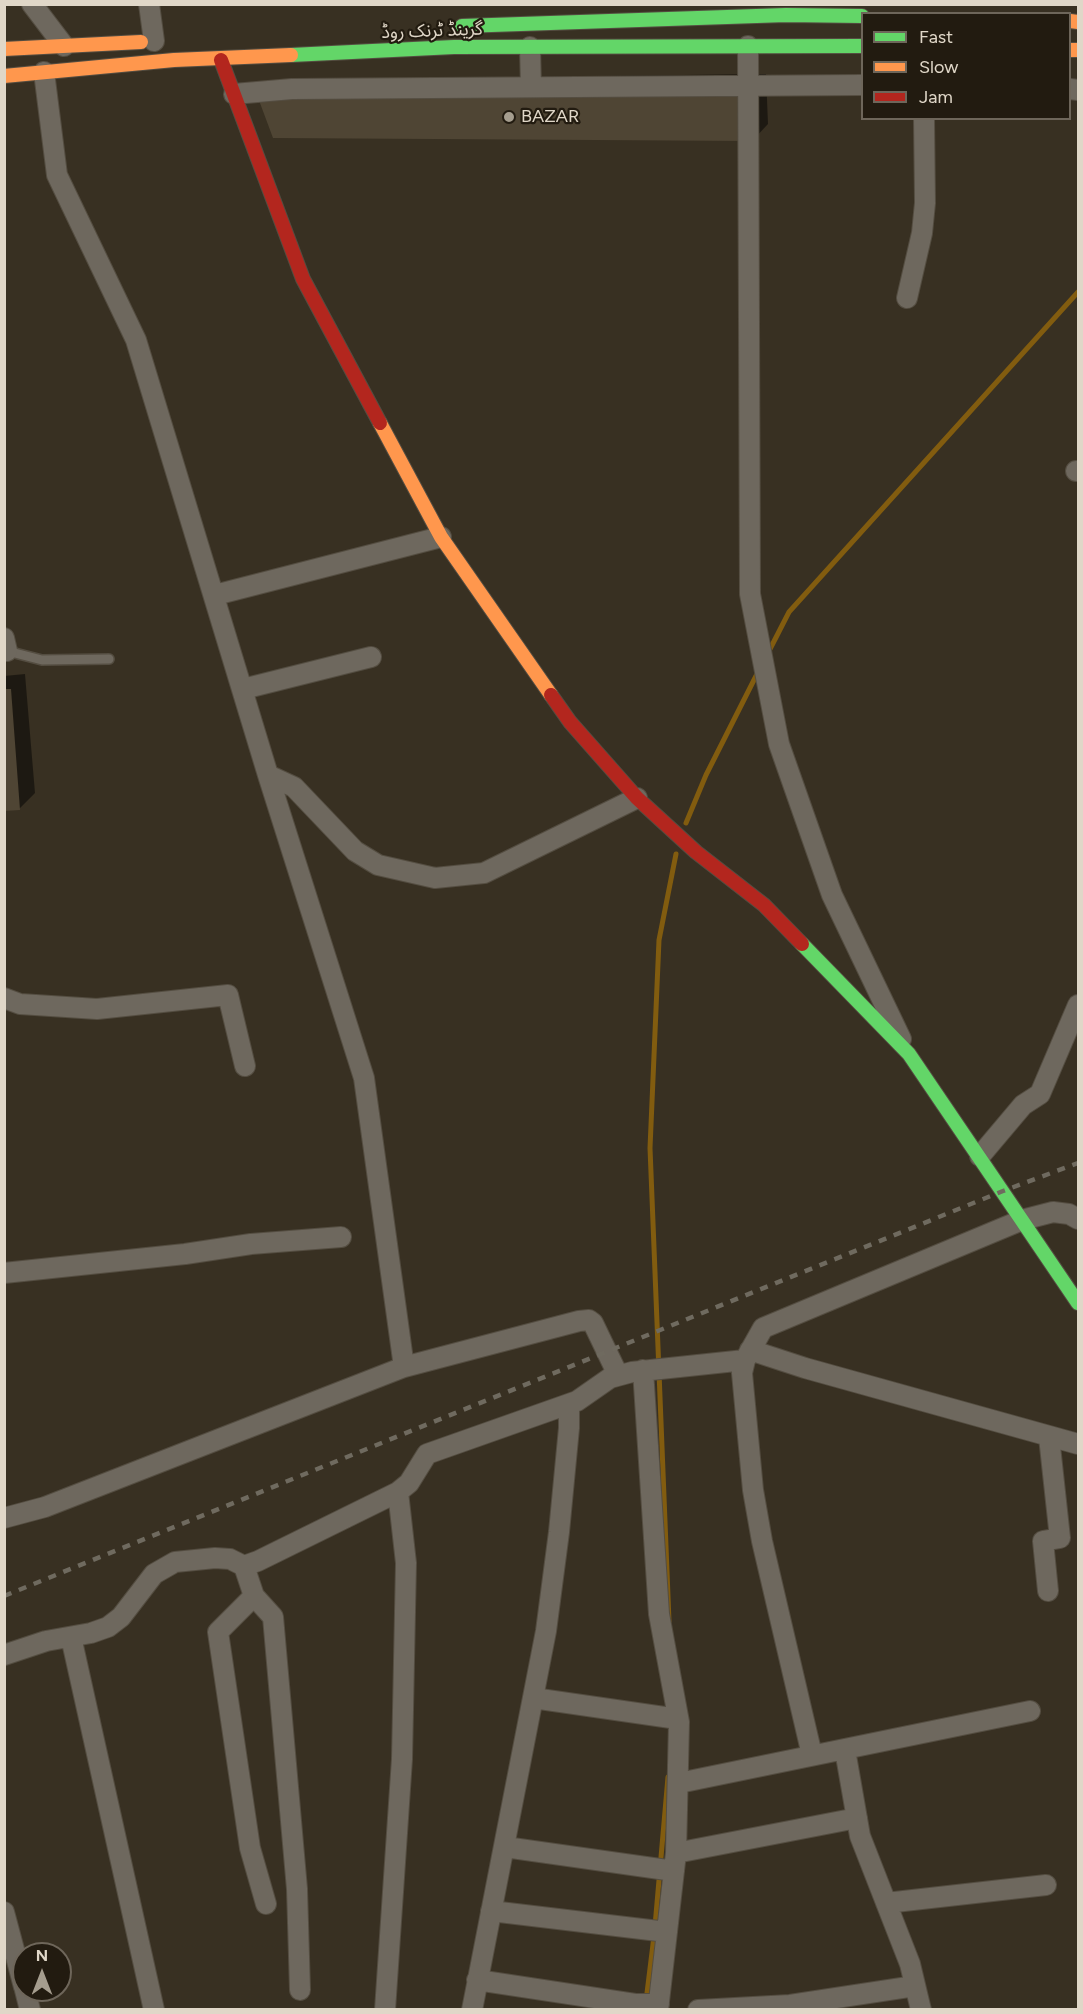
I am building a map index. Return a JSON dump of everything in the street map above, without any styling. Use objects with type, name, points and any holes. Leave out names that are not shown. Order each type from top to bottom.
[{"type":"main road","name":"گرینڈ ٹرنک روڈ","points":[[448,27],[564,13],[798,10],[845,31],[861,45]]},
{"type":"main road","name":"گرینڈ ٹرنک روڈ","points":[[4,76],[174,60],[221,60],[454,47],[748,46],[845,31],[861,17]]},
{"type":"main road","points":[[6,49],[159,41]]},
{"type":"main road","points":[[221,60],[303,279],[441,537],[570,722],[637,798],[696,852],[764,905],[909,1054],[1078,1303]]},
{"type":"street","points":[[33,4],[64,46]]},
{"type":"street","points":[[149,4],[159,41]]},
{"type":"street","points":[[748,46],[750,594],[779,744],[832,895],[909,1054]]},
{"type":"street","points":[[530,47],[531,87]]},
{"type":"street","points":[[44,72],[57,175],[136,340],[268,775],[364,1078],[404,1367]]},
{"type":"street","points":[[234,93],[292,88],[861,85]]},
{"type":"street","points":[[907,298],[924,213],[924,120]]},
{"type":"street","points":[[215,596],[441,537]]},
{"type":"street","points":[[243,689],[370,657]]},
{"type":"street","points":[[268,775],[294,787],[355,852],[378,865],[435,878],[484,873],[637,798]]},
{"type":"street","points":[[4,998],[20,1004],[97,1009],[228,995],[245,1066]]},
{"type":"street","points":[[980,1156],[1023,1105],[1040,1094],[1078,1005]]},
{"type":"street","points":[[812,1755],[762,1541],[753,1490],[742,1373],[748,1355],[763,1328],[1022,1220],[1053,1212],[1078,1219]]},
{"type":"street","points":[[4,1273],[185,1254],[251,1244],[341,1237]]},
{"type":"street","points":[[4,1518],[45,1507],[404,1367],[589,1320],[602,1336],[618,1375]]},
{"type":"street","points":[[244,1566],[398,1492],[409,1483],[427,1454],[569,1404],[618,1375],[643,1370],[748,1355],[1004,1422],[1078,1444]]},
{"type":"street","points":[[477,1980],[658,2007],[675,1862],[679,1783],[678,1719],[659,1614],[643,1370]]},
{"type":"street","points":[[472,2010],[546,1631],[569,1428],[569,1404]]},
{"type":"street","points":[[1048,1591],[1043,1541],[1060,1538],[1049,1437]]},
{"type":"street","points":[[385,2010],[402,1759],[406,1563],[398,1492]]},
{"type":"street","points":[[4,1655],[46,1641],[92,1633],[115,1622],[154,1574],[166,1566],[215,1558],[230,1559],[244,1566],[254,1596],[273,1617],[296,1878],[300,1990]]},
{"type":"street","points":[[254,1596],[218,1632],[250,1848],[266,1904]]},
{"type":"street","points":[[71,1637],[154,2010]]},
{"type":"street","points":[[533,1698],[678,1719]]},
{"type":"street","points":[[679,1783],[1030,1710]]},
{"type":"street","points":[[844,1750],[860,1836],[910,1964],[921,2010]]},
{"type":"street","points":[[505,1847],[675,1862],[856,1818]]},
{"type":"street","points":[[886,1903],[1046,1885]]},
{"type":"street","points":[[491,1911],[667,1932]]},
{"type":"street","points":[[4,1912],[12,1942]]},
{"type":"street","points":[[698,2010],[790,2005],[915,1986]]},
{"type":"lane","points":[[5,647],[42,660],[109,659]]},
{"type":"building","name":"BAZAR","points":[[751,88],[753,141],[273,138],[257,95]]},
{"type":"building","points":[[4,689],[11,689],[20,810],[4,811]]},
{"type":"waterway","points":[[768,653],[789,612],[1078,292]]},
{"type":"waterway","points":[[686,823],[706,775],[759,670]]},
{"type":"waterway","points":[[669,1621],[650,1148],[659,940],[676,854]]},
{"type":"waterway","points":[[655,1926],[668,1777]]},
{"type":"waterway","points":[[646,2001],[654,1936]]},
{"type":"railway","points":[[4,1596],[1003,1191],[1078,1163]]},
{"type":"traffic: fast","points":[[462,26],[786,15],[861,16]]},
{"type":"traffic: fast","points":[[291,55],[454,47],[861,46]]},
{"type":"traffic: fast","points":[[802,944],[909,1054],[1078,1303]]},
{"type":"traffic: slow","points":[[1071,21],[1078,22]]},
{"type":"traffic: slow","points":[[4,49],[141,42]]},
{"type":"traffic: slow","points":[[1071,50],[1078,50]]},
{"type":"traffic: slow","points":[[4,76],[174,60],[291,55]]},
{"type":"traffic: slow","points":[[380,423],[441,537],[551,695]]},
{"type":"traffic: jam","points":[[221,60],[303,279],[380,423]]},
{"type":"traffic: jam","points":[[551,695],[570,722],[637,798],[696,852],[764,905],[802,944]]},
{"type":"place","name":"BAZAR","points":[[509,117]]}]
